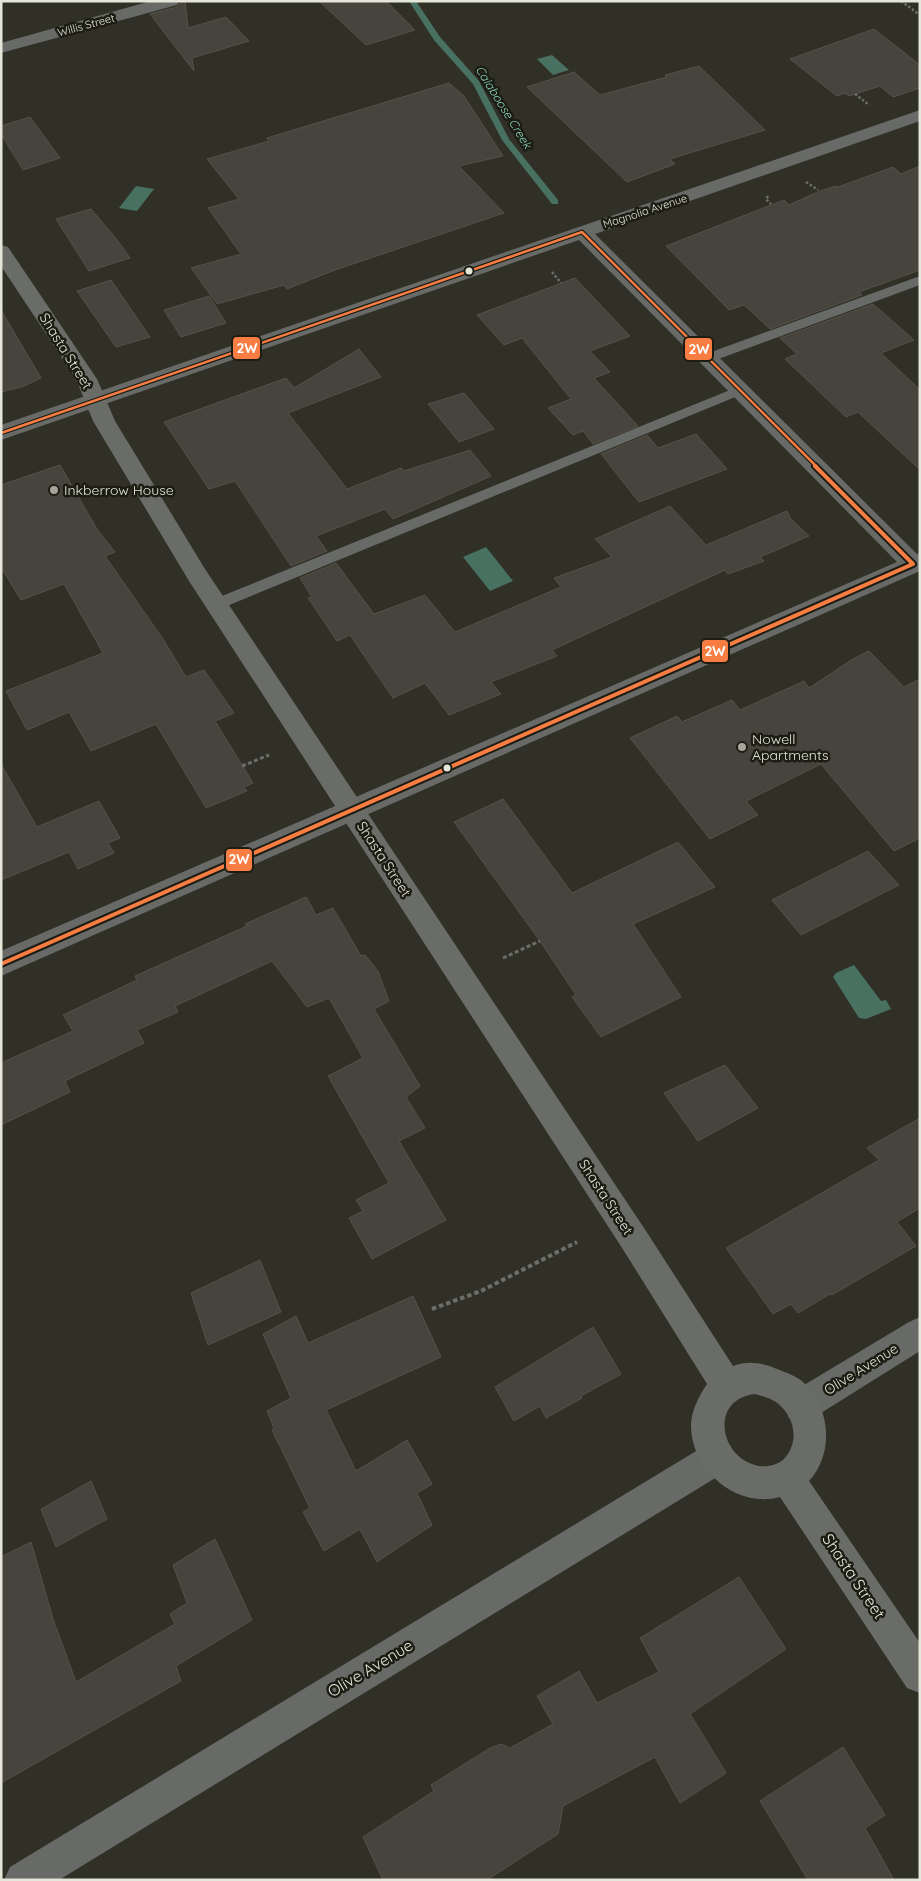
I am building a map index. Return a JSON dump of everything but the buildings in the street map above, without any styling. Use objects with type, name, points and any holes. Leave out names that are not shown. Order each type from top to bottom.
[{"type":"street","name":"Willis Street","points":[[1,48],[171,1]]},
{"type":"street","name":"Magnolia Avenue","points":[[1,433],[705,191],[920,115]]},
{"type":"street","points":[[1,964],[916,563],[582,232]]},
{"type":"street","name":"Shasta Street","points":[[1,251],[86,379],[104,422],[148,497],[216,604],[635,1241],[727,1387]]},
{"type":"street","name":"Olive Avenue","points":[[801,1406],[920,1333]]},
{"type":"street","points":[[755,1378],[769,1381],[789,1391],[801,1406],[809,1422],[808,1454],[799,1468],[787,1478],[771,1483],[755,1482],[739,1477],[725,1467],[714,1454],[708,1436],[707,1420],[713,1401],[727,1387],[738,1380],[755,1378]]},
{"type":"street","name":"Olive Avenue","points":[[23,1880],[718,1457]]},
{"type":"street","name":"Shasta Street","points":[[787,1478],[920,1675]]},
{"type":"lane","points":[[708,358],[920,280]]},
{"type":"lane","points":[[216,604],[740,390]]},
{"type":"path","points":[[901,1],[920,15]]},
{"type":"path","points":[[855,94],[874,109]]},
{"type":"path","points":[[803,178],[818,190]]},
{"type":"path","points":[[548,268],[561,283]]},
{"type":"path","points":[[242,766],[269,754]]},
{"type":"path","points":[[503,958],[540,941]]},
{"type":"path","points":[[432,1310],[481,1291],[577,1242]]},
{"type":"shaded area","points":[[552,55],[569,70],[553,75],[537,59]]},
{"type":"shaded area","points":[[136,186],[154,189],[137,211],[119,208]]},
{"type":"shaded area","points":[[486,547],[513,581],[490,591],[463,557]]},
{"type":"shaded area","points":[[854,965],[881,1001],[886,1000],[891,1009],[866,1019],[859,1018],[833,977],[836,973]]},
{"type":"waterway","name":"Calaboose Creek","points":[[412,1],[437,38],[476,83],[506,140],[555,202]]},
{"type":"transit line","name":"2W","points":[[1,433],[582,232],[913,564],[1,964]]},
{"type":"place","name":"Inkberrow House","points":[[54,490]]},
{"type":"place","name":"Nowell Apartments","points":[[742,747]]}]
